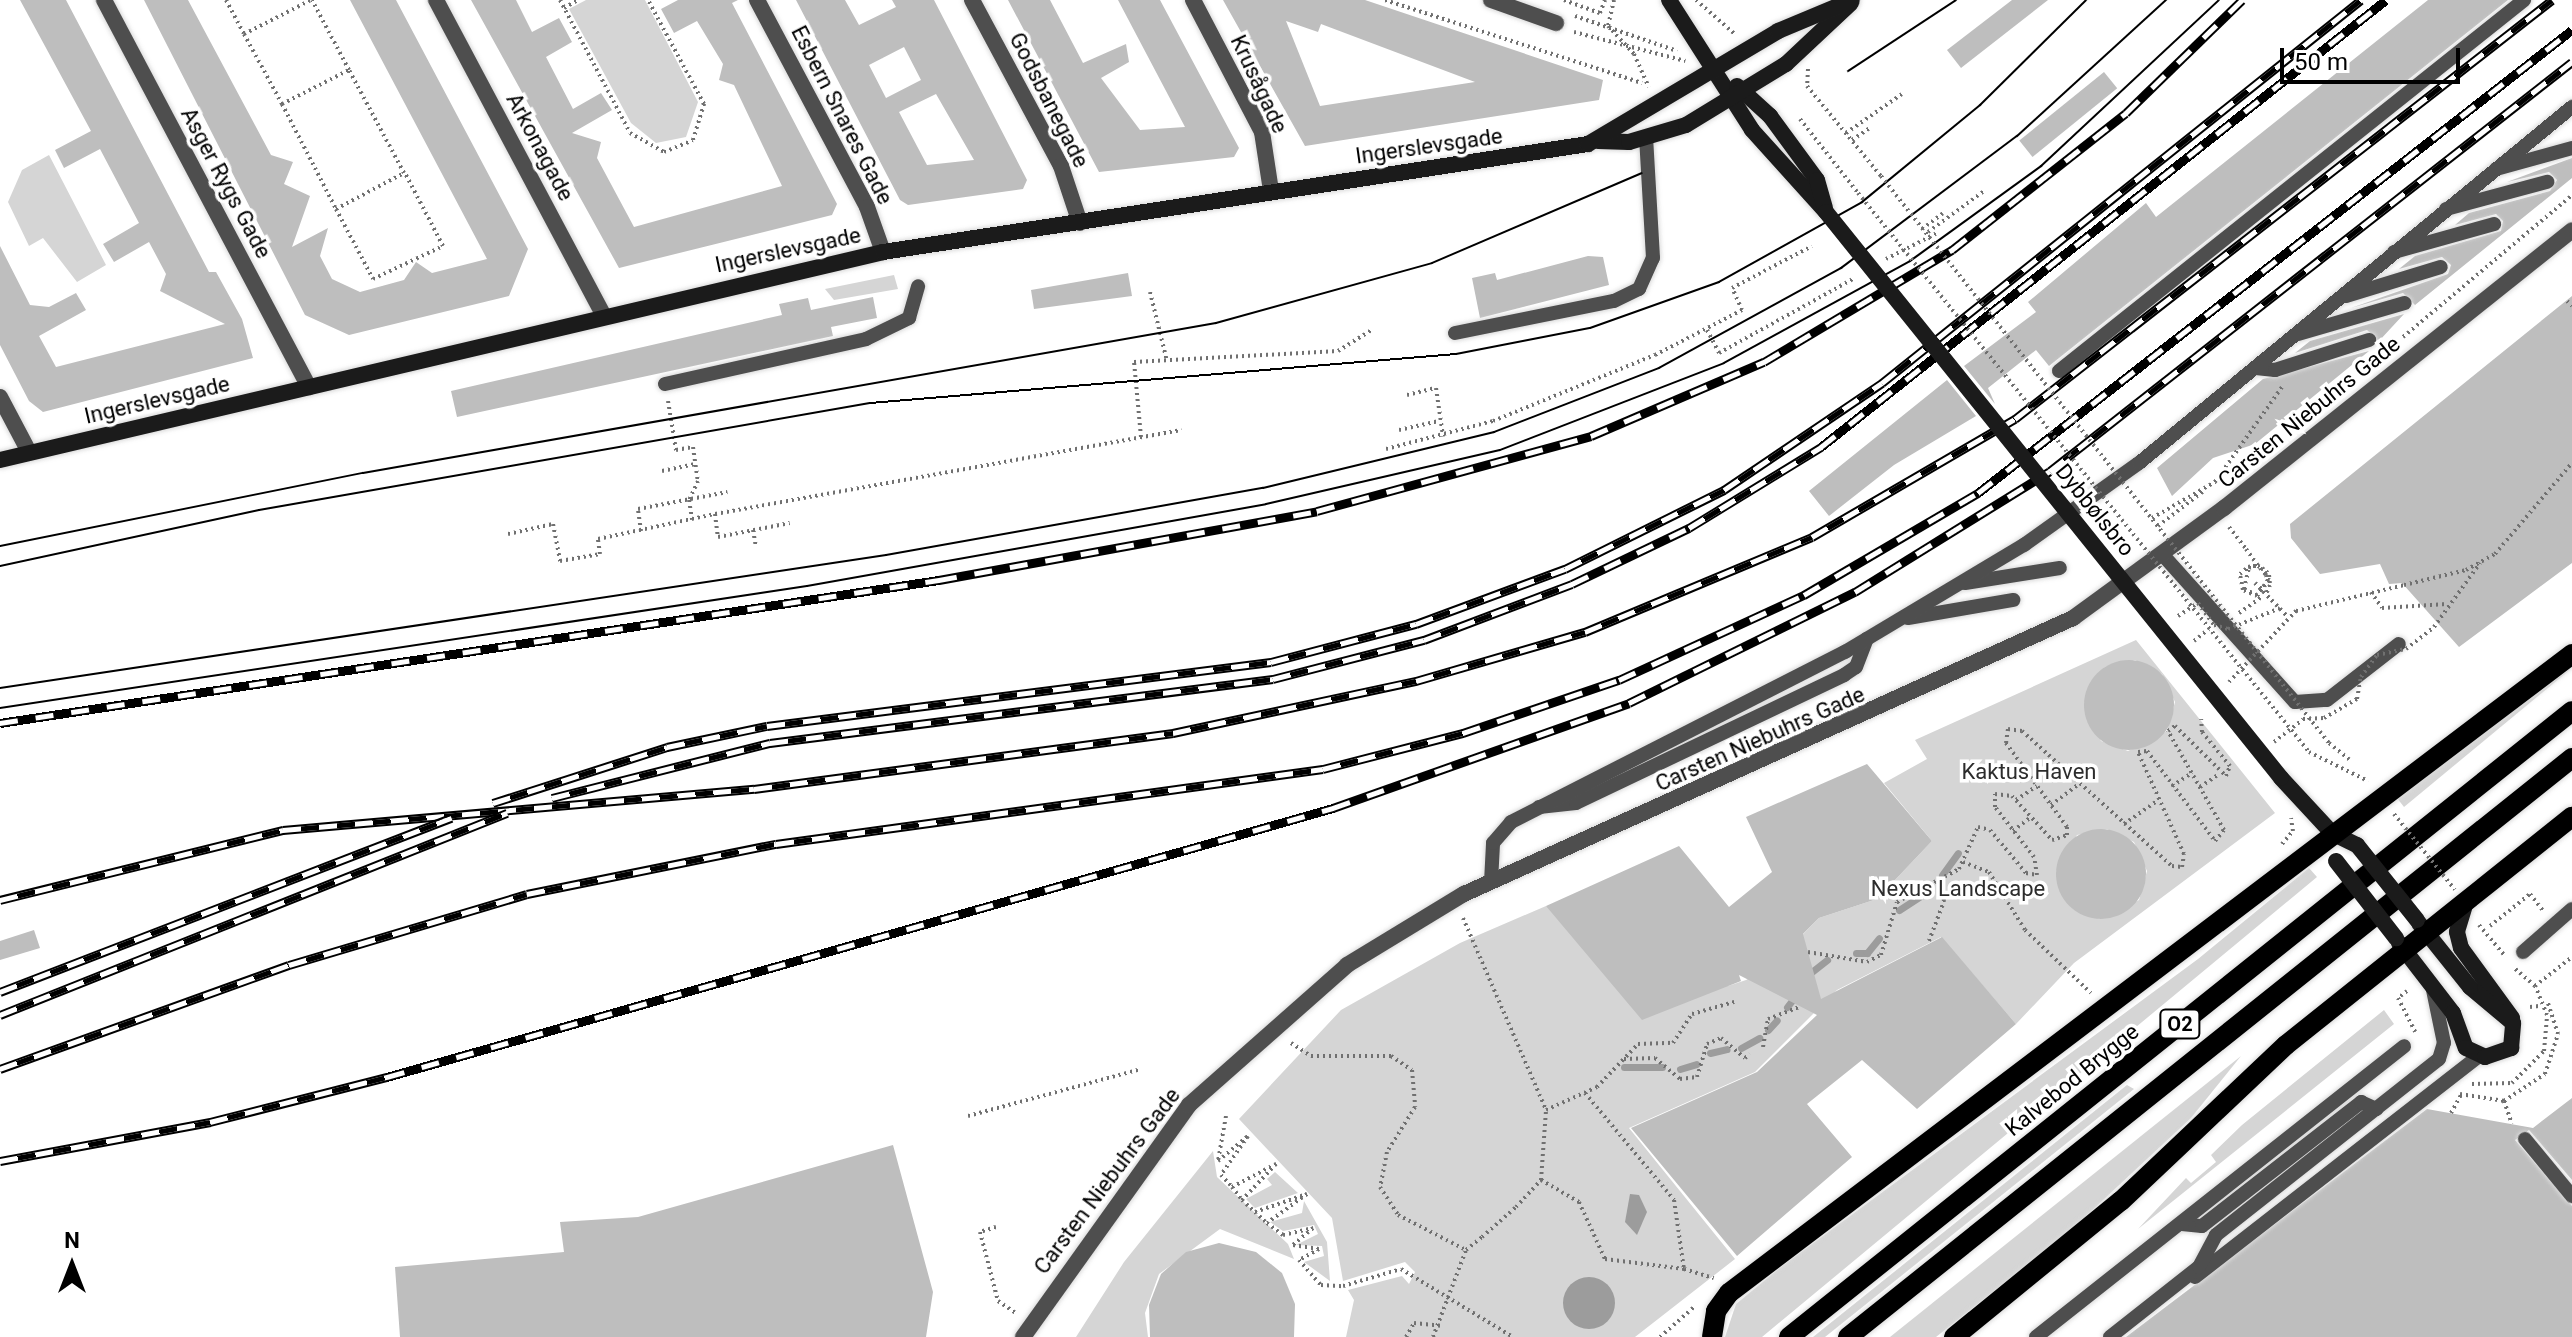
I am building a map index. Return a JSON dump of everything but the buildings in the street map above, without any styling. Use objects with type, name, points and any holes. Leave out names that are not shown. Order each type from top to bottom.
[{"type":"main road","points":[[1712,1337],[1716,1311],[1729,1293],[2572,654]]},
{"type":"main road","name":"Kalvebod Brygge","points":[[1789,1337],[2572,711]]},
{"type":"main road","name":"O2","points":[[1848,1337],[2572,758]]},
{"type":"main road","points":[[1954,1337],[2121,1201],[2286,1045],[2400,944],[2460,896],[2572,817]]},
{"type":"street","name":"Asger Rygs Gade","points":[[104,0],[309,387]]},
{"type":"street","name":"Arkonagade","points":[[436,0],[604,316]]},
{"type":"street","name":"Esbern Snares Gade","points":[[757,0],[867,207],[883,252]]},
{"type":"street","name":"Godsbanegade","points":[[972,0],[1061,166],[1080,223]]},
{"type":"street","name":"Krusågade","points":[[1193,0],[1262,132],[1271,191]]},
{"type":"street","points":[[1491,0],[1556,23]]},
{"type":"street","name":"Dybbølsbro","points":[[1669,0],[1715,67],[1826,212],[2281,778],[2332,833],[2357,845],[2470,987],[2513,1023]]},
{"type":"street","name":"Ingerslevsgade","points":[[1597,141],[1650,112],[1715,67],[1853,0]]},
{"type":"street","name":"Ingerslevsgade","points":[[0,460],[883,252],[1597,141],[1646,138],[1736,95],[1786,64],[1853,0]]},
{"type":"street","name":"Carsten Niebuhrs Gade","points":[[1027,1330],[1189,1105],[1272,1025],[1392,934],[1491,882],[1990,660],[2073,618],[2218,512],[2572,230]]},
{"type":"street","points":[[0,397],[29,452]]},
{"type":"street","points":[[2332,833],[2336,861],[2432,984],[2466,1048],[2479,1056],[2511,1048],[2513,1023],[2505,1001],[2461,948],[2457,932],[2460,896]]},
{"type":"lane","points":[[2059,371],[2524,0]]},
{"type":"lane","points":[[1491,882],[1493,843],[1535,807],[1867,639],[1957,585],[2139,463],[2572,107]]},
{"type":"lane","points":[[2548,126],[2572,122]]},
{"type":"lane","points":[[1455,333],[1614,301],[1639,289],[1653,258],[1646,138]]},
{"type":"lane","points":[[2495,169],[2572,148]]},
{"type":"lane","points":[[2446,209],[2547,182]]},
{"type":"lane","points":[[2393,252],[2494,224]]},
{"type":"lane","points":[[2345,296],[2441,267]]},
{"type":"lane","points":[[665,384],[866,339],[909,318],[918,286]]},
{"type":"lane","points":[[2298,334],[2405,303]]},
{"type":"lane","points":[[2256,368],[2275,370],[2369,340]]},
{"type":"lane","points":[[2162,554],[2295,702],[2327,700],[2399,644]]},
{"type":"lane","points":[[1957,585],[2060,568]]},
{"type":"lane","points":[[1900,619],[2013,600]]},
{"type":"lane","points":[[2523,952],[2572,909]]},
{"type":"lane","points":[[2110,1337],[2199,1267],[2216,1235],[2443,1054],[2432,984]]},
{"type":"lane","points":[[2036,1337],[2404,1046]]},
{"type":"lane","points":[[2119,1337],[2370,1136],[2479,1056]]},
{"type":"lane","points":[[2182,1224],[2202,1226],[2361,1102],[2376,1109]]},
{"type":"lane","points":[[2525,1139],[2572,1196]]},
{"type":"path","points":[[226,0],[373,279],[443,246],[311,0],[244,34]]},
{"type":"path","points":[[560,0],[630,133],[664,152],[693,140],[704,104],[648,0]]},
{"type":"path","points":[[564,8],[578,0]]},
{"type":"path","points":[[1385,0],[1642,83]]},
{"type":"path","points":[[1564,0],[1600,13],[1605,0]]},
{"type":"path","points":[[1608,26],[1614,0]]},
{"type":"path","points":[[1556,23],[1574,16],[1651,41]]},
{"type":"path","points":[[1556,23],[1646,52]]},
{"type":"path","points":[[1608,26],[1627,46],[1649,84],[1650,112]]},
{"type":"path","points":[[1806,67],[1805,88],[1881,176],[2329,743],[2349,759]]},
{"type":"path","points":[[282,104],[349,70]]},
{"type":"path","points":[[1846,133],[1902,94]]},
{"type":"path","name":"Dybbølsbro","points":[[1792,108],[2309,752],[2335,765]]},
{"type":"path","points":[[1852,140],[1871,127]]},
{"type":"path","points":[[336,209],[404,173]]},
{"type":"path","points":[[1924,231],[1934,228],[1984,191]]},
{"type":"path","points":[[1924,231],[1943,213]]},
{"type":"path","points":[[1873,267],[1939,232]]},
{"type":"path","points":[[1386,449],[1443,436],[1549,401],[1707,330],[1742,310],[1732,288],[1812,246]]},
{"type":"path","points":[[1707,330],[1719,353],[1860,275]]},
{"type":"path","points":[[1150,292],[1167,361]]},
{"type":"path","points":[[2567,301],[2572,306]]},
{"type":"path","points":[[1141,437],[1134,362],[1338,351],[1372,330]]},
{"type":"path","points":[[2158,526],[2215,482],[2289,379]]},
{"type":"path","points":[[665,384],[676,450],[693,447],[696,464],[689,500],[692,520]]},
{"type":"path","points":[[1407,395],[1436,388],[1443,436]]},
{"type":"path","points":[[1399,430],[1439,421]]},
{"type":"path","points":[[508,534],[553,524],[560,561],[600,554],[598,539],[715,514],[1182,430]]},
{"type":"path","points":[[2220,693],[2288,617],[2480,563],[2516,537],[2572,463]]},
{"type":"path","points":[[662,471],[696,464]]},
{"type":"path","points":[[2152,518],[2215,482]]},
{"type":"path","points":[[641,531],[638,509],[727,492]]},
{"type":"path","points":[[2218,512],[2253,558],[2260,568],[2266,575],[2268,580],[2257,595],[2244,589],[2249,568],[2254,566],[2258,566],[2262,568],[2269,580],[2263,594],[2252,596],[2243,590],[2240,574],[2248,567],[2253,566],[2258,566],[2262,568],[2270,580],[2266,594],[2231,619]]},
{"type":"path","points":[[715,514],[718,537],[790,523]]},
{"type":"path","points":[[753,530],[756,547]]},
{"type":"path","points":[[2371,592],[2382,608],[2447,604],[2461,597],[2480,563]]},
{"type":"path","points":[[2255,583],[2288,617]]},
{"type":"path","points":[[2198,603],[2214,625],[2228,629],[2280,608]]},
{"type":"path","points":[[2259,748],[2303,719],[2324,718],[2357,699],[2361,677],[2377,655],[2406,649],[2434,627],[2447,604]]},
{"type":"path","points":[[1808,952],[1867,962],[1881,955],[1897,902],[1941,882],[1963,862],[1984,827],[2026,873],[2037,875],[1993,800],[2003,792],[2016,800],[2059,841],[2067,827],[2006,743],[2008,729],[2022,731],[2172,866],[2182,867],[2184,854],[2157,801],[2138,752],[2147,751],[2215,841],[2224,830],[2171,727],[2218,774],[2229,775],[2230,766],[2202,732],[2206,712]]},
{"type":"path","points":[[2172,786],[2192,773]]},
{"type":"path","points":[[2200,787],[2218,774]]},
{"type":"path","points":[[2051,805],[2078,784]]},
{"type":"path","points":[[2016,800],[2037,786]]},
{"type":"path","points":[[2124,824],[2157,801]]},
{"type":"path","points":[[2394,814],[2535,986],[2572,957]]},
{"type":"path","points":[[2273,855],[2293,831],[2293,816]]},
{"type":"path","points":[[2013,831],[2031,817]]},
{"type":"path","points":[[1963,862],[1989,872],[2025,930],[2094,997]]},
{"type":"path","points":[[1929,941],[1944,901],[1941,882]]},
{"type":"path","points":[[2490,926],[2530,894],[2540,907]]},
{"type":"path","points":[[1433,1337],[1441,1326],[1466,1250],[1516,1207],[1541,1180],[1546,1110],[1454,900]]},
{"type":"path","points":[[2398,998],[2407,991]]},
{"type":"path","points":[[1546,1110],[1585,1093],[1638,1044],[1673,1043],[1692,1014],[1734,1002]]},
{"type":"path","points":[[2449,1085],[2473,1101],[2504,1101],[2545,1074],[2555,1054],[2556,1015],[2548,1003]]},
{"type":"path","points":[[1763,1047],[1768,1019],[1800,1007]]},
{"type":"path","points":[[1272,1025],[1303,1054],[1391,1056],[1412,1070],[1415,1107],[1387,1152],[1380,1187],[1398,1215],[1466,1250]]},
{"type":"path","points":[[1624,1059],[1655,1058],[1680,1079],[1697,1077],[1707,1044],[1721,1038],[1745,1058],[1750,1054]]},
{"type":"path","points":[[968,1116],[1141,1069]]},
{"type":"path","points":[[1585,1093],[1674,1200],[1684,1269]]},
{"type":"path","points":[[2504,1101],[2512,1124]]},
{"type":"path","points":[[1226,1116],[1218,1161],[1221,1175],[1242,1200],[1294,1247],[1299,1260],[1321,1285],[1343,1286],[1401,1269],[1447,1302],[1502,1335],[1513,1337]]},
{"type":"path","points":[[1218,1161],[1248,1136],[1221,1175]]},
{"type":"path","points":[[1232,1187],[1276,1164],[1242,1200]]},
{"type":"path","points":[[1541,1180],[1579,1202],[1605,1259],[1708,1273],[1729,1293]]},
{"type":"path","points":[[1255,1212],[1307,1194],[1267,1223]]},
{"type":"path","points":[[996,1227],[980,1232],[998,1301],[1027,1330]]},
{"type":"path","points":[[1283,1235],[1313,1228],[1294,1247]]},
{"type":"path","points":[[1294,1247],[1321,1254],[1299,1260]]},
{"type":"path","points":[[1660,1337],[1690,1310]]},
{"type":"path","points":[[1406,1337],[1414,1323],[1441,1326]]},
{"type":"green space","points":[[586,0],[645,0],[698,102],[686,137],[656,143],[631,123],[569,9]]},
{"type":"green space","points":[[49,155],[106,265],[77,282],[43,238],[29,246],[8,202],[22,170]]},
{"type":"green space","points":[[894,275],[898,289],[834,300],[825,289]]},
{"type":"green space","points":[[2136,640],[2275,813],[2074,963],[2016,1024],[1941,937],[1837,990],[1755,1072],[1629,1128],[1735,1259],[1635,1337],[1346,1337],[1354,1300],[1348,1290],[1402,1276],[1409,1284],[1415,1272],[1405,1262],[1343,1281],[1332,1218],[1239,1119],[1341,1010],[1460,943],[1546,906],[1728,986],[1746,980],[1773,965],[1819,918],[1877,899],[1932,841],[1884,783],[1927,759],[1915,740]],"holes":[[[2135,660],[2162,674],[2175,702],[2167,731],[2128,751],[2101,741],[2084,703],[2105,667]],[[2107,829],[2134,842],[2147,871],[2139,900],[2100,919],[2073,909],[2056,871],[2077,835]]]},
{"type":"green space","points":[[2572,668],[2404,807],[2397,798],[2503,716]]},
{"type":"green space","points":[[2309,868],[2317,877],[1762,1337],[1725,1337],[1736,1304],[1781,1267],[2198,959]]},
{"type":"green space","points":[[2384,1010],[2394,1024],[2138,1229],[2186,1178],[2191,1183],[2216,1162],[2211,1155],[2242,1125]]},
{"type":"green space","points":[[2241,1056],[2191,1118],[2072,1229],[1936,1337],[1890,1337]]},
{"type":"green space","points":[[2127,1085],[2134,1089],[1825,1337],[1813,1337]]},
{"type":"green space","points":[[1213,1151],[1217,1177],[1288,1244],[1294,1259],[1220,1229],[1159,1274],[1145,1313],[1148,1337],[1076,1337],[1124,1262]]},
{"type":"green space","points":[[1275,1172],[1298,1193],[1255,1208],[1246,1199],[1272,1185],[1267,1179]]},
{"type":"green space","points":[[1304,1201],[1327,1242],[1330,1281],[1304,1262],[1324,1256],[1322,1246],[1296,1245],[1318,1234],[1314,1225],[1283,1231],[1270,1222],[1302,1213]]},
{"type":"shaded area","points":[[1630,1194],[1639,1195],[1647,1212],[1637,1235],[1625,1222]]},
{"type":"shaded area","points":[[1589,1277],[1608,1284],[1615,1303],[1608,1322],[1589,1329],[1570,1322],[1563,1303],[1570,1284]]},
{"type":"waterway","points":[[1942,875],[1958,853]]},
{"type":"waterway","points":[[1899,910],[1922,895]]},
{"type":"waterway","points":[[1856,953],[1867,953],[1879,938]]},
{"type":"waterway","points":[[1809,974],[1827,960]]},
{"type":"waterway","points":[[1787,1007],[1796,995]]},
{"type":"waterway","points":[[1768,1030],[1777,1020]]},
{"type":"waterway","points":[[1741,1048],[1759,1038]]},
{"type":"waterway","points":[[1710,1053],[1727,1049]]},
{"type":"waterway","points":[[1680,1069],[1696,1064]]},
{"type":"waterway","points":[[1624,1067],[1662,1067]]},
{"type":"tram line","points":[[1848,71],[1956,0]]},
{"type":"tram line","points":[[0,566],[259,510],[870,403],[1456,354],[1590,328],[1719,282],[1862,202],[1980,105],[2086,0]]},
{"type":"tram line","points":[[0,688],[886,555],[1263,488],[1494,432],[1659,368],[1841,268],[2017,136],[2166,0]]},
{"type":"tram line","points":[[0,708],[807,586],[1266,504],[1500,450],[1724,363],[1910,261],[2041,166],[2219,0]]},
{"type":"tram line","points":[[0,546],[363,473],[1216,323],[1432,263],[1642,173]]},
{"type":"railway","points":[[0,723],[939,580],[1317,511],[1591,436],[1764,362],[1952,250],[2126,113],[2242,0]]},
{"type":"railway","points":[[493,803],[667,747],[767,726],[1271,662],[1416,624],[1565,569],[1724,490],[1882,383],[2361,0]]},
{"type":"railway","points":[[552,798],[770,743],[1273,679],[1424,640],[1572,584],[1689,528],[1821,447],[2386,0]]},
{"type":"railway","points":[[0,900],[283,830],[754,789],[1173,733],[1416,681],[1585,632],[1812,537],[2015,419],[2552,0]]},
{"type":"railway","points":[[0,1069],[289,965],[527,894],[776,844],[1323,769],[1463,733],[1619,680],[1804,595],[1978,493],[2572,30]]},
{"type":"railway","points":[[0,1161],[210,1122],[387,1077],[1333,808],[1629,703],[1855,592],[2050,471],[2572,62]]},
{"type":"railway","points":[[0,1015],[507,813]]},
{"type":"railway","points":[[0,992],[452,818]]},
{"type":"park label","name":"Kaktus Haven","points":[[2029,772]]},
{"type":"park label","name":"Nexus Landscape","points":[[1958,889]]}]
